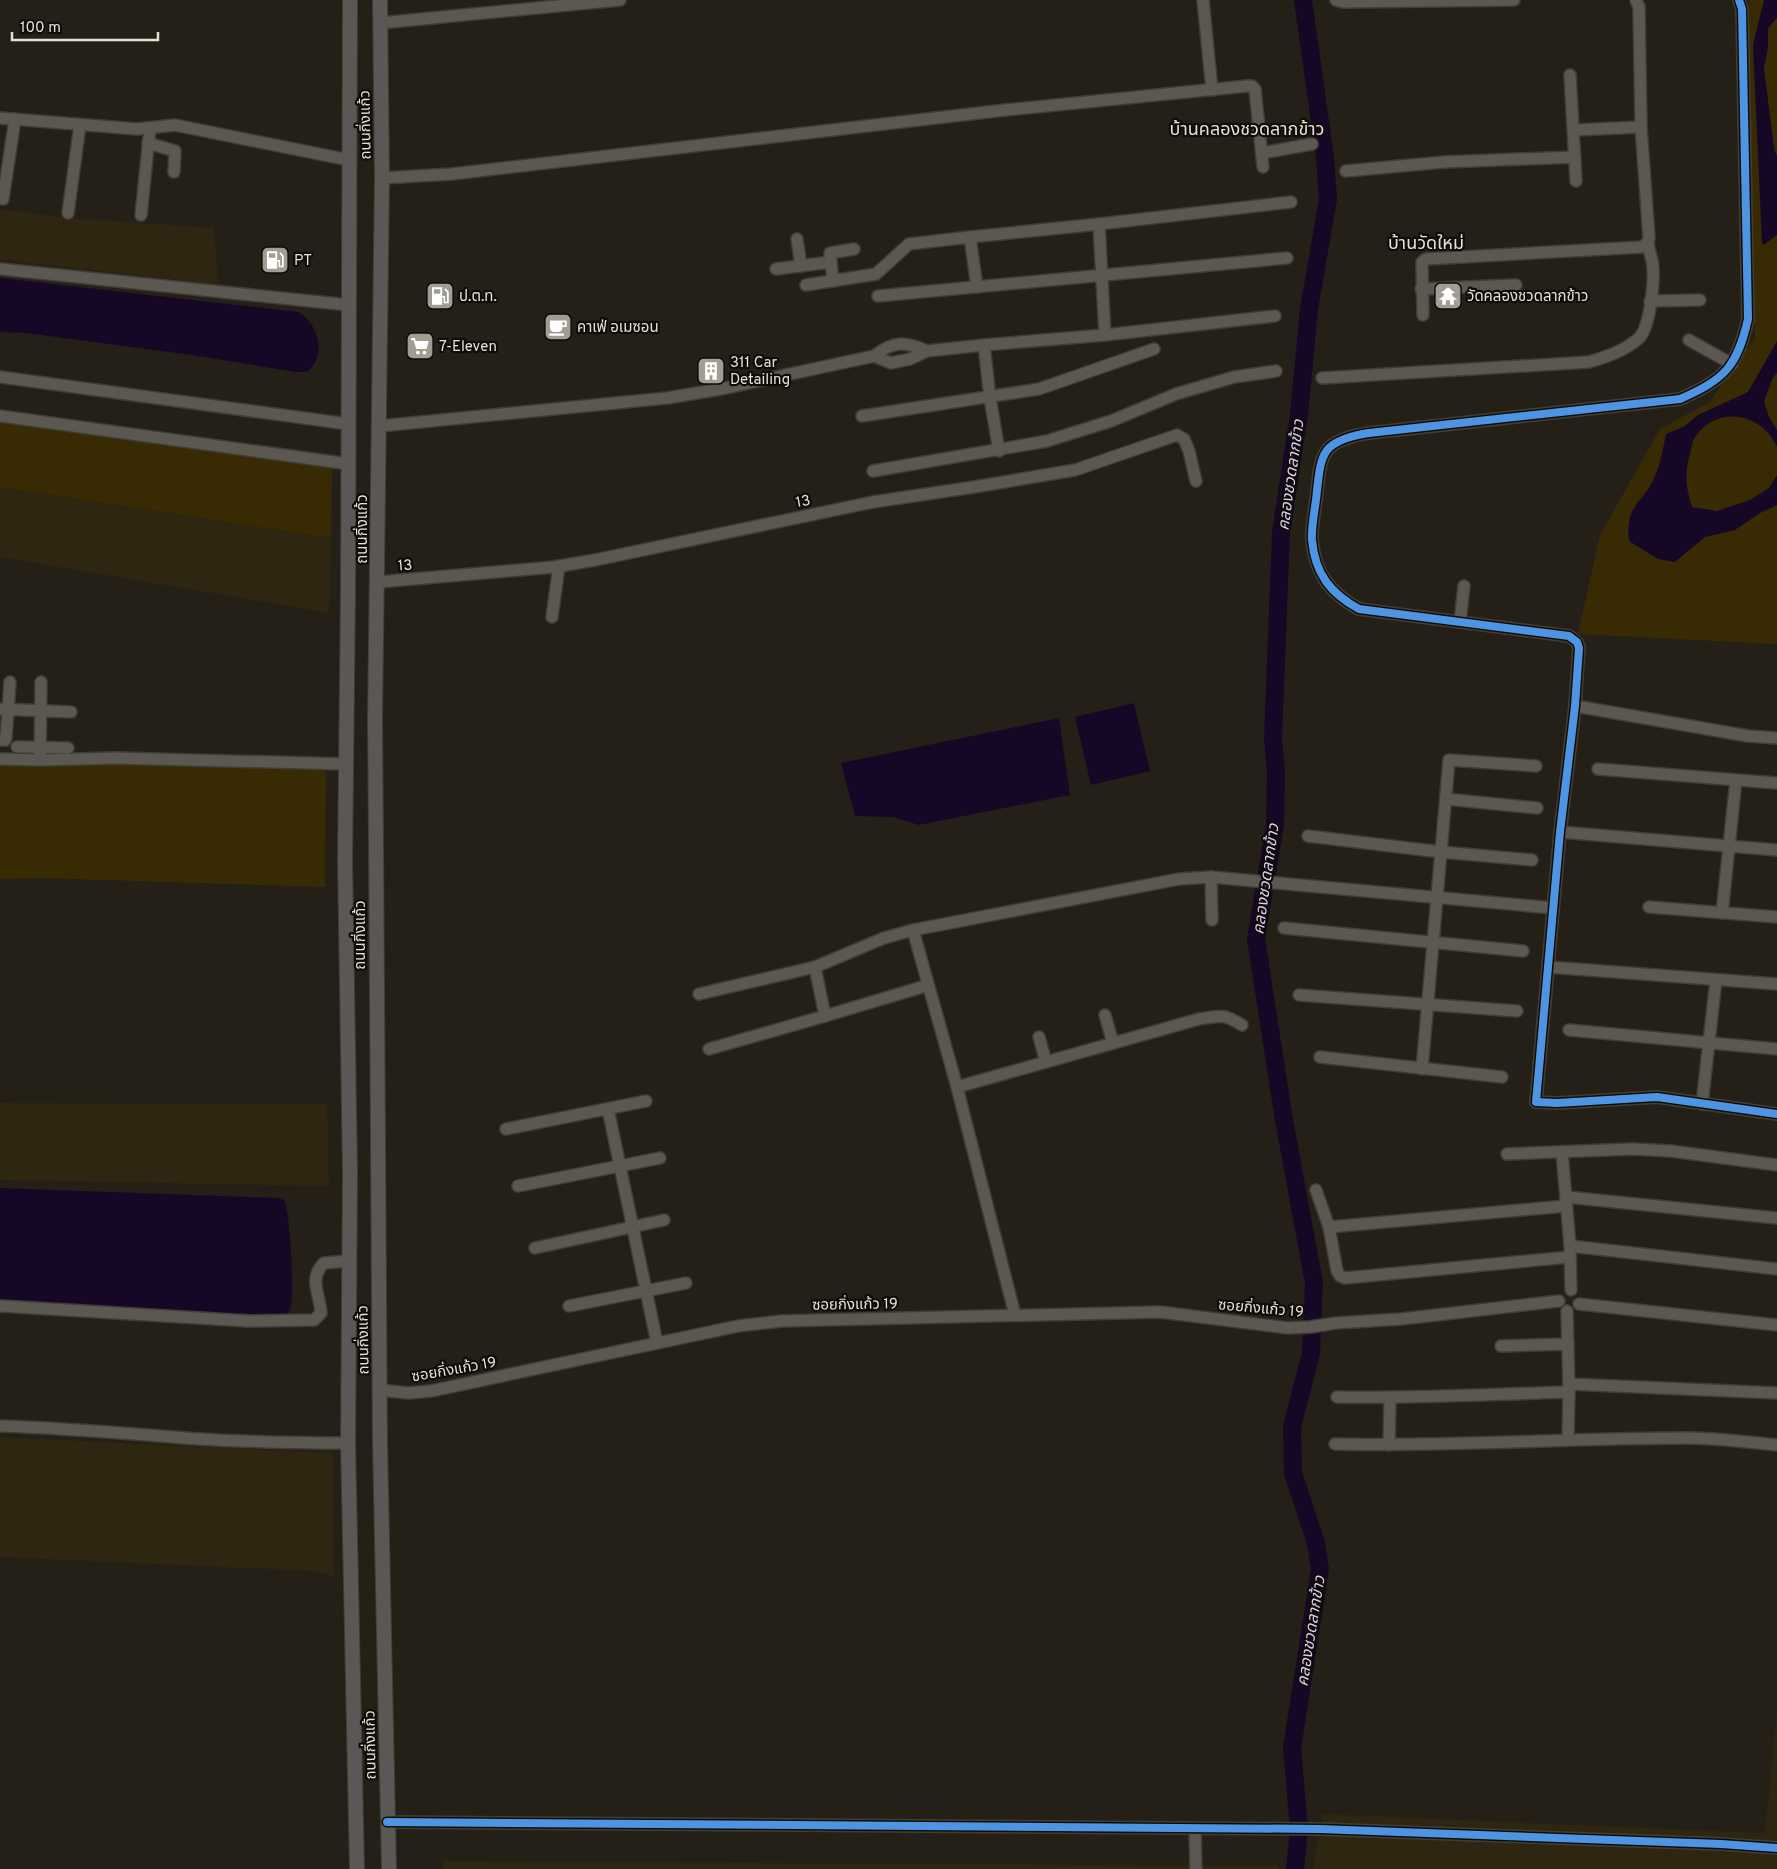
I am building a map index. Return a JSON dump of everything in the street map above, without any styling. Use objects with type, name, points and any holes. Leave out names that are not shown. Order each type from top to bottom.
[{"type":"main road","name":"ถนนกิ่งแก้ว","points":[[350,0],[349,464],[345,860],[350,1173],[348,1443],[357,1869]]},
{"type":"main road","name":"ถนนกิ่งแก้ว","points":[[380,0],[382,178],[375,737],[380,1390],[389,1869]]},
{"type":"street","points":[[380,23],[620,0]]},
{"type":"street","points":[[1203,0],[1212,90]]},
{"type":"street","points":[[1336,0],[1343,2],[1514,0]]},
{"type":"street","points":[[1423,314],[1421,289],[1422,262],[1426,259],[1642,247],[1647,243],[1649,238],[1641,127],[1639,7],[1636,0]]},
{"type":"street","points":[[1739,0],[1742,9],[1748,319],[1742,345],[1732,364],[1718,379],[1680,399],[1369,433],[1349,437],[1329,448],[1324,454],[1319,473],[1312,539],[1316,560],[1325,581],[1333,592],[1359,610],[1569,636],[1577,642],[1579,648],[1574,706],[1560,832],[1536,1102],[1557,1103],[1657,1097],[1777,1114]]},
{"type":"street","points":[[1570,75],[1576,181]]},
{"type":"street","points":[[382,178],[452,174],[1005,110],[1247,86],[1252,86],[1255,89],[1264,168]]},
{"type":"street","points":[[0,118],[137,129],[175,125],[350,160]]},
{"type":"street","points":[[3,199],[15,119]]},
{"type":"street","points":[[68,213],[80,125]]},
{"type":"street","points":[[1574,130],[1641,127]]},
{"type":"street","points":[[140,215],[150,128]]},
{"type":"street","points":[[148,143],[175,151],[174,172]]},
{"type":"street","points":[[1262,153],[1312,144]]},
{"type":"street","points":[[1346,171],[1444,162],[1575,157]]},
{"type":"street","points":[[806,285],[876,274],[909,244],[1291,202]]},
{"type":"street","points":[[1099,224],[1105,335]]},
{"type":"street","points":[[970,237],[977,287]]},
{"type":"street","points":[[798,239],[801,266]]},
{"type":"street","points":[[1322,378],[1589,362],[1613,354],[1639,338],[1645,327],[1653,290],[1654,267],[1647,243]]},
{"type":"street","points":[[833,280],[830,253],[854,249]]},
{"type":"street","points":[[878,296],[1287,258]]},
{"type":"street","points":[[776,269],[831,262]]},
{"type":"street","points":[[0,268],[349,305]]},
{"type":"street","points":[[1421,289],[1516,285]]},
{"type":"street","points":[[1650,302],[1700,300]]},
{"type":"street","points":[[874,356],[891,362],[910,359],[927,351],[1105,335],[1274,316]]},
{"type":"street","points":[[1689,340],[1732,364]]},
{"type":"street","points":[[380,426],[667,398],[721,389],[874,356],[886,347],[898,344],[910,343],[927,351]]},
{"type":"street","points":[[984,345],[990,398],[999,450]]},
{"type":"street","points":[[862,416],[990,398],[1039,389],[1154,349]]},
{"type":"street","points":[[873,471],[1046,442],[1111,421],[1176,394],[1234,377],[1276,371]]},
{"type":"street","points":[[0,377],[348,424]]},
{"type":"street","points":[[0,416],[349,464]]},
{"type":"street","name":"13","points":[[378,582],[559,566],[662,547],[750,526],[873,502],[974,488],[1075,470],[1176,436],[1184,438],[1196,481]]},
{"type":"street","points":[[552,617],[559,566]]},
{"type":"street","points":[[1460,622],[1464,586]]},
{"type":"street","points":[[0,740],[6,738],[4,710],[10,682]]},
{"type":"street","points":[[40,760],[42,682]]},
{"type":"street","points":[[1574,706],[1748,736],[1777,738]]},
{"type":"street","points":[[4,710],[71,712]]},
{"type":"street","points":[[17,747],[68,748]]},
{"type":"street","points":[[0,759],[116,758],[346,764]]},
{"type":"street","points":[[1422,1069],[1449,760],[1536,766]]},
{"type":"street","points":[[1598,769],[1776,783]]},
{"type":"street","points":[[1722,913],[1736,780]]},
{"type":"street","points":[[1446,799],[1537,808]]},
{"type":"street","points":[[1560,832],[1777,850]]},
{"type":"street","points":[[1308,836],[1441,852],[1532,860]]},
{"type":"street","points":[[699,994],[815,967],[884,938],[913,930],[1179,879],[1211,877],[1554,908]]},
{"type":"street","points":[[1211,877],[1212,920]]},
{"type":"street","points":[[1649,907],[1777,917]]},
{"type":"street","points":[[1284,928],[1523,951]]},
{"type":"street","points":[[913,930],[958,1087],[1015,1315]]},
{"type":"street","points":[[815,967],[825,1016]]},
{"type":"street","points":[[1548,967],[1777,984]]},
{"type":"street","points":[[1702,1104],[1716,980]]},
{"type":"street","points":[[709,1049],[922,987]]},
{"type":"street","points":[[1299,995],[1517,1011]]},
{"type":"street","points":[[1105,1016],[1113,1043]]},
{"type":"street","points":[[958,1087],[1199,1020],[1227,1016],[1242,1025]]},
{"type":"street","points":[[1569,1030],[1777,1049]]},
{"type":"street","points":[[1039,1037],[1046,1062]]},
{"type":"street","points":[[1320,1058],[1502,1077]]},
{"type":"street","points":[[506,1129],[646,1101]]},
{"type":"street","points":[[608,1109],[657,1343]]},
{"type":"street","points":[[1507,1154],[1632,1149],[1777,1165]]},
{"type":"street","points":[[1562,1152],[1571,1290]]},
{"type":"street","points":[[518,1186],[660,1158]]},
{"type":"street","points":[[1316,1190],[1329,1227],[1337,1271],[1340,1276],[1345,1278],[1570,1252],[1777,1269]]},
{"type":"street","points":[[1329,1227],[1566,1202],[1777,1218]]},
{"type":"street","points":[[535,1248],[664,1220]]},
{"type":"street","points":[[0,1306],[248,1321],[314,1320],[321,1313],[320,1299],[315,1284],[318,1269],[324,1263],[349,1261]]},
{"type":"street","points":[[569,1306],[686,1283]]},
{"type":"street","points":[[1571,1290],[1579,1297],[1579,1304],[1574,1310],[1567,1311],[1561,1307],[1559,1301],[1564,1292],[1571,1290]]},
{"type":"street","name":"ซอยกิ่งแก้ว 19","points":[[380,1390],[408,1393],[431,1391],[738,1326],[781,1321],[1160,1312],[1288,1328],[1401,1319],[1559,1301]]},
{"type":"street","points":[[1579,1304],[1777,1325]]},
{"type":"street","points":[[1567,1311],[1568,1439]]},
{"type":"street","points":[[1501,1346],[1568,1344]]},
{"type":"street","points":[[1337,1397],[1390,1398],[1569,1388],[1777,1393]]},
{"type":"street","points":[[1389,1445],[1390,1398]]},
{"type":"street","points":[[0,1426],[198,1439],[282,1443],[348,1443]]},
{"type":"street","points":[[1335,1444],[1389,1445],[1568,1439],[1688,1438],[1777,1445]]},
{"type":"street","points":[[387,1822],[1320,1829],[1721,1844],[1777,1848]]},
{"type":"street","points":[[1195,1829],[1196,1869]]},
{"type":"shaded area","points":[[1750,0],[1777,0],[1777,644],[1578,634],[1600,535],[1660,429],[1710,402],[1755,338],[1747,24]]},
{"type":"shaded area","points":[[1764,0],[1777,0],[1777,18],[1768,28],[1768,48],[1764,68],[1774,148],[1777,156],[1777,235],[1764,245],[1762,243],[1753,45]]},
{"type":"shaded area","points":[[0,209],[68,218],[214,228],[218,284],[0,260]]},
{"type":"shaded area","points":[[0,278],[298,312],[311,324],[315,332],[318,340],[317,358],[307,372],[296,372],[192,355],[26,333],[0,332]]},
{"type":"shaded area","points":[[1777,341],[1777,373],[1772,379],[1764,402],[1769,417],[1777,430],[1777,447],[1770,435],[1761,426],[1750,420],[1726,417],[1714,421],[1703,428],[1694,439],[1686,474],[1692,507],[1717,511],[1750,500],[1769,488],[1777,475],[1777,505],[1760,513],[1735,530],[1705,537],[1675,562],[1658,559],[1629,541],[1628,529],[1632,512],[1655,476],[1666,434],[1685,426],[1698,415],[1748,392]]},
{"type":"shaded area","points":[[0,420],[332,465],[331,538],[0,487]]},
{"type":"shaded area","points":[[0,487],[331,538],[329,613],[0,557]]},
{"type":"shaded area","points":[[1134,703],[1150,771],[1091,785],[1075,717]]},
{"type":"shaded area","points":[[1059,718],[1070,795],[919,825],[893,817],[855,816],[841,763]]},
{"type":"shaded area","points":[[89,764],[326,768],[325,887],[40,878],[0,879],[0,765]]},
{"type":"shaded area","points":[[0,1103],[327,1104],[329,1186],[0,1180]]},
{"type":"shaded area","points":[[0,1188],[279,1198],[284,1200],[288,1219],[291,1254],[292,1289],[290,1309],[285,1315],[273,1318],[0,1300]]},
{"type":"shaded area","points":[[0,1437],[333,1453],[334,1576],[315,1571],[0,1557]]},
{"type":"shaded area","points":[[1777,1710],[1777,1869],[1313,1869],[1322,1814],[1765,1833]]},
{"type":"shaded area","points":[[443,1861],[1279,1866],[1279,1869],[443,1869]]},
{"type":"waterway","name":"คลองชวดลากข้าว","points":[[1295,1869],[1299,1829],[1292,1748],[1320,1569],[1316,1543],[1293,1473],[1292,1427],[1311,1353],[1314,1283],[1284,1120],[1256,939],[1275,825],[1276,773],[1273,739],[1281,532],[1299,415],[1309,309],[1328,199],[1325,157],[1303,0]]},
{"type":"cycle path","points":[[1739,0],[1742,9],[1748,319],[1739,349],[1727,369],[1708,385],[1680,399],[1369,433],[1343,439],[1326,451],[1322,462],[1319,473],[1312,540],[1317,563],[1326,582],[1340,597],[1359,609],[1569,636],[1577,642],[1579,648],[1575,706],[1560,832],[1536,1102],[1557,1103],[1657,1097],[1777,1114]]},
{"type":"cycle path","points":[[387,1822],[1320,1829],[1721,1844],[1777,1848]]},
{"type":"place","name":"PT","points":[[275,260]]},
{"type":"place","name":"ป.ต.ท.","points":[[440,296]]},
{"type":"place","name":"วัดคลองชวดลากข้าว","points":[[1448,296]]},
{"type":"place","name":"คาเฟ่ อเมซอน","points":[[558,327]]},
{"type":"place","name":"7-Eleven","points":[[420,346]]},
{"type":"place","name":"311 Car Detailing","points":[[711,371]]},
{"type":"district","name":"บ้านคลองชวดลากข้าว","points":[[1247,129]]},
{"type":"district","name":"บ้านวัดใหม่","points":[[1426,243]]}]
